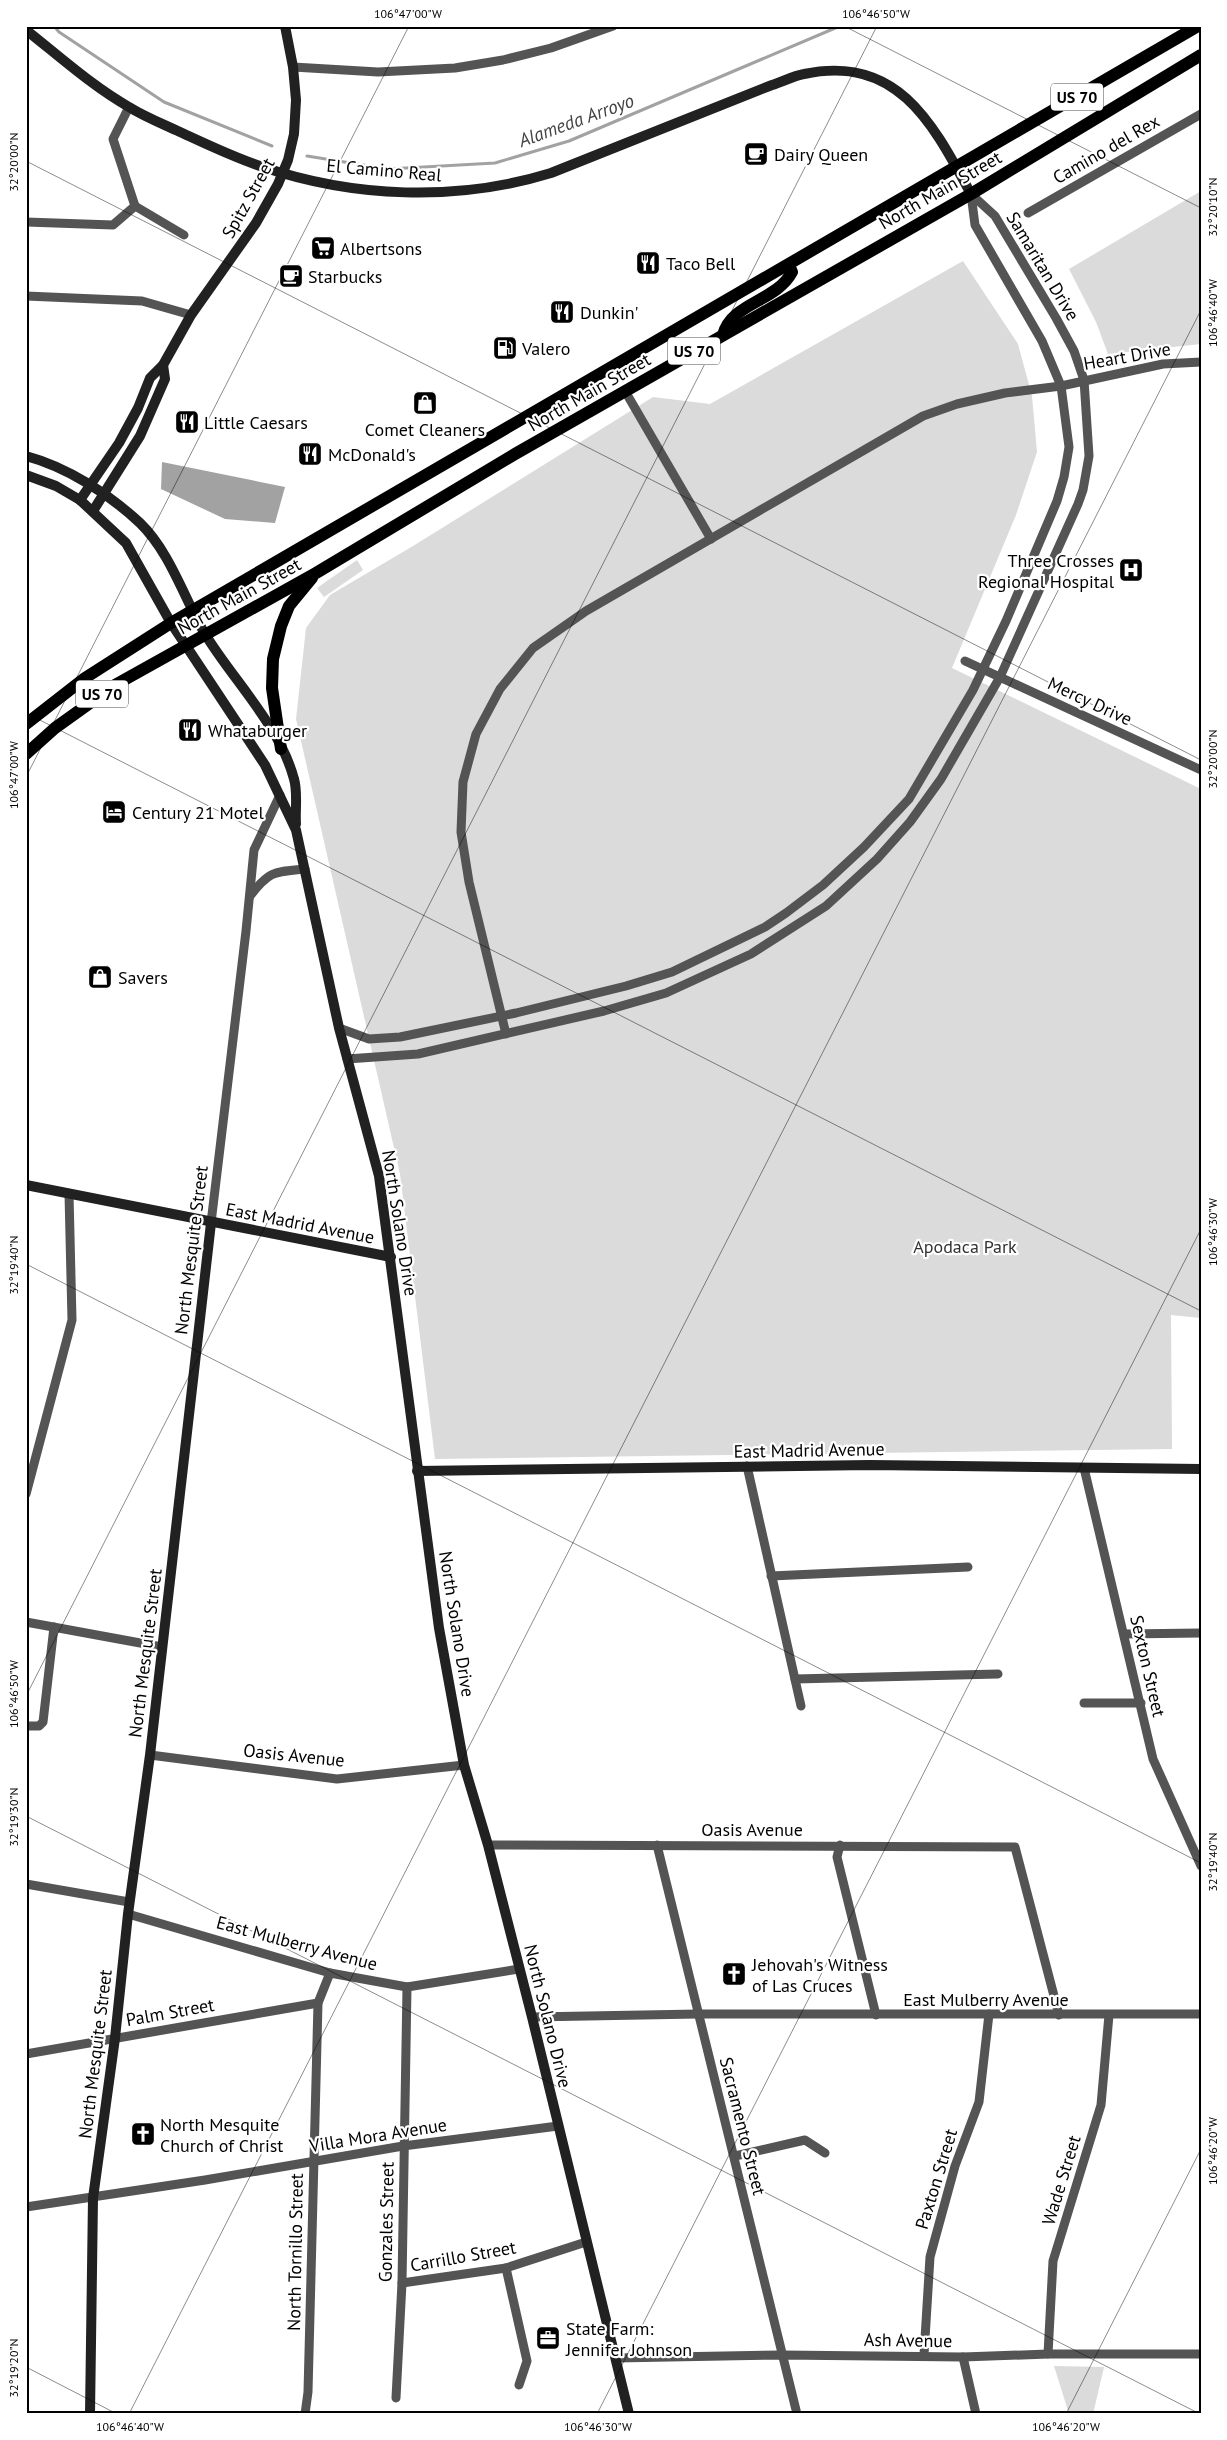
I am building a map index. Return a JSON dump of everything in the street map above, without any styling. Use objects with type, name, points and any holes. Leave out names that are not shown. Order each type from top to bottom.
[{"type":"main road","name":"North Main Street","points":[[26,724],[85,678],[192,610],[957,168],[1198,26]]},
{"type":"main road","name":"North Main Street","points":[[26,754],[55,728],[115,685],[316,573],[625,391],[971,194],[1201,55]]},
{"type":"main road","points":[[723,335],[730,318],[785,284],[792,272],[789,265]]},
{"type":"main road","points":[[281,749],[272,688],[273,659],[280,626],[289,606],[316,573]]},
{"type":"street","name":"Spitz Street","points":[[80,500],[120,443],[138,408],[150,378],[163,365],[191,315],[256,223],[275,190],[288,160],[294,134],[296,100],[293,67],[284,26]]},
{"type":"street","points":[[293,67],[378,72],[455,68],[503,60],[541,50],[613,26]]},
{"type":"street","name":"El Camino Real","points":[[26,30],[69,65],[129,108],[215,148],[282,173],[324,183],[369,189],[432,193],[487,188],[522,182],[551,173],[772,85],[803,74],[825,71],[848,72],[875,78],[894,88],[910,100],[929,122],[971,194]]},
{"type":"street","points":[[129,108],[114,139],[136,206],[184,234]]},
{"type":"street","name":"Camino del Rex","points":[[1028,213],[1201,114]]},
{"type":"street","points":[[339,1028],[360,1037],[381,1038],[452,1028],[626,986],[672,972],[772,923],[823,885],[879,831],[908,799],[945,740],[983,670],[1057,501],[1064,477],[1069,447],[1060,386],[1038,334],[975,225],[971,194]]},
{"type":"street","name":"Samaritan Drive","points":[[347,1059],[418,1054],[506,1034],[666,993],[751,954],[826,906],[910,822],[941,779],[1000,677],[1046,580],[1083,490],[1089,456],[1084,380],[1074,351],[995,216],[971,194]]},
{"type":"street","points":[[26,222],[113,225],[136,206]]},
{"type":"street","points":[[26,296],[142,301],[191,315]]},
{"type":"street","name":"Heart Drive","points":[[506,1034],[500,1016],[469,882],[461,832],[463,782],[476,734],[500,689],[533,648],[586,611],[923,416],[957,404],[1005,393],[1060,386],[1163,364],[1201,362]]},
{"type":"street","name":"Spitz Street","points":[[93,511],[140,436],[165,379],[163,365]]},
{"type":"street","points":[[625,391],[711,539]]},
{"type":"street","name":"North Solano Drive","points":[[26,456],[72,475],[103,494],[141,524],[159,547],[206,635],[277,740],[294,780],[296,830],[339,1028],[379,1176],[439,1628],[464,1765],[488,1845],[532,2017],[629,2414]]},
{"type":"street","name":"North Solano Drive","points":[[26,475],[56,486],[80,500],[126,543],[171,623],[265,765],[296,830]]},
{"type":"street","name":"Mercy Drive","points":[[965,661],[1201,770]]},
{"type":"street","name":"North Mesquite Street","points":[[90,2414],[93,2198],[115,2038],[129,1902],[150,1755],[254,850],[280,795]]},
{"type":"street","points":[[879,831],[891,843]]},
{"type":"street","points":[[250,896],[262,880],[276,871],[305,868]]},
{"type":"street","points":[[744,938],[751,954]]},
{"type":"street","name":"East Madrid Avenue","points":[[26,1186],[391,1257]]},
{"type":"street","points":[[26,1494],[72,1320],[69,1194]]},
{"type":"street","name":"East Madrid Avenue","points":[[417,1471],[870,1465],[1201,1469]]},
{"type":"street","points":[[747,1466],[801,1706]]},
{"type":"street","name":"Sexton Street","points":[[1084,1468],[1153,1759],[1201,1866]]},
{"type":"street","points":[[771,1576],[968,1567]]},
{"type":"street","points":[[26,1622],[162,1647]]},
{"type":"street","points":[[26,1726],[39,1726],[43,1722],[54,1627]]},
{"type":"street","points":[[1124,1634],[1201,1633]]},
{"type":"street","points":[[795,1679],[998,1674]]},
{"type":"street","points":[[1084,1703],[1141,1703]]},
{"type":"street","name":"Oasis Avenue","points":[[150,1755],[337,1779],[464,1765]]},
{"type":"street","name":"Oasis Avenue","points":[[488,1845],[1015,1847],[1059,2014]]},
{"type":"street","points":[[840,1845],[837,1857],[876,2015]]},
{"type":"street","name":"Sacramento Street","points":[[657,1846],[735,2156],[797,2414]]},
{"type":"street","points":[[26,1884],[129,1902]]},
{"type":"street","name":"East Mulberry Avenue","points":[[128,1914],[330,1972],[407,1987],[519,1969]]},
{"type":"street","name":"North Tornillo Street","points":[[305,2414],[308,2392],[318,2003],[330,1972]]},
{"type":"street","name":"Gonzales Street","points":[[396,2398],[402,2283],[407,1987]]},
{"type":"street","name":"Palm Street","points":[[26,2054],[318,2003]]},
{"type":"street","name":"East Mulberry Avenue","points":[[532,2017],[698,2014],[1201,2014]]},
{"type":"street","name":"Paxton Street","points":[[924,2355],[930,2257],[955,2166],[979,2102],[989,2014]]},
{"type":"street","name":"Wade Street","points":[[1048,2354],[1053,2261],[1101,2105],[1109,2015]]},
{"type":"street","name":"Villa Mora Avenue","points":[[26,2207],[93,2198],[403,2146],[558,2126]]},
{"type":"street","points":[[735,2156],[805,2140],[825,2152]]},
{"type":"street","name":"Carrillo Street","points":[[402,2283],[506,2268],[586,2242]]},
{"type":"street","points":[[506,2268],[527,2362],[519,2385]]},
{"type":"street","name":"Ash Avenue","points":[[616,2358],[782,2355],[924,2355],[962,2357],[1048,2354],[1201,2354]]},
{"type":"street","points":[[962,2357],[976,2414]]},
{"type":"green space","points":[[1201,191],[1201,344],[1108,354],[1096,322],[1069,269]]},
{"type":"green space","name":"Apodaca Park","points":[[963,261],[1018,344],[1032,396],[1037,452],[1016,515],[952,668],[1201,789],[1201,1318],[1171,1315],[1172,1449],[435,1459],[400,1174],[296,719],[306,628],[330,595],[413,546],[653,397],[710,404]]},
{"type":"green space","points":[[357,560],[363,570],[324,597],[317,588]]},
{"type":"green space","points":[[1054,2366],[1104,2367],[1093,2414],[1069,2414]]},
{"type":"shaded area","points":[[162,462],[285,487],[275,523],[225,519],[161,489]]},
{"type":"waterway","name":"Alameda Arroyo","points":[[54,26],[59,32],[164,102],[272,146]]},
{"type":"waterway","name":"Alameda Arroyo","points":[[307,156],[388,169],[495,163],[569,141],[840,26]]},
{"type":"place","name":"Dairy Queen","points":[[756,154]]},
{"type":"place","name":"Albertsons","points":[[323,248]]},
{"type":"place","name":"Taco Bell","points":[[648,263]]},
{"type":"place","name":"Starbucks","points":[[291,276]]},
{"type":"place","name":"Dunkin'","points":[[562,312]]},
{"type":"place","name":"Valero","points":[[505,348]]},
{"type":"place","name":"Comet Cleaners","points":[[425,403]]},
{"type":"place","name":"Little Caesars","points":[[187,422]]},
{"type":"place","name":"McDonald's","points":[[310,454]]},
{"type":"place","name":"Three Crosses Regional Hospital","points":[[1131,570]]},
{"type":"place","name":"Whataburger","points":[[190,730]]},
{"type":"place","name":"Century 21 Motel","points":[[114,812]]},
{"type":"place","name":"Savers","points":[[100,977]]},
{"type":"place","name":"Jehovah's Witness of Las Cruces","points":[[734,1974]]},
{"type":"place","name":"North Mesquite Church of Christ","points":[[143,2134]]},
{"type":"place","name":"State Farm: Jennifer Johnson","points":[[548,2338]]}]
